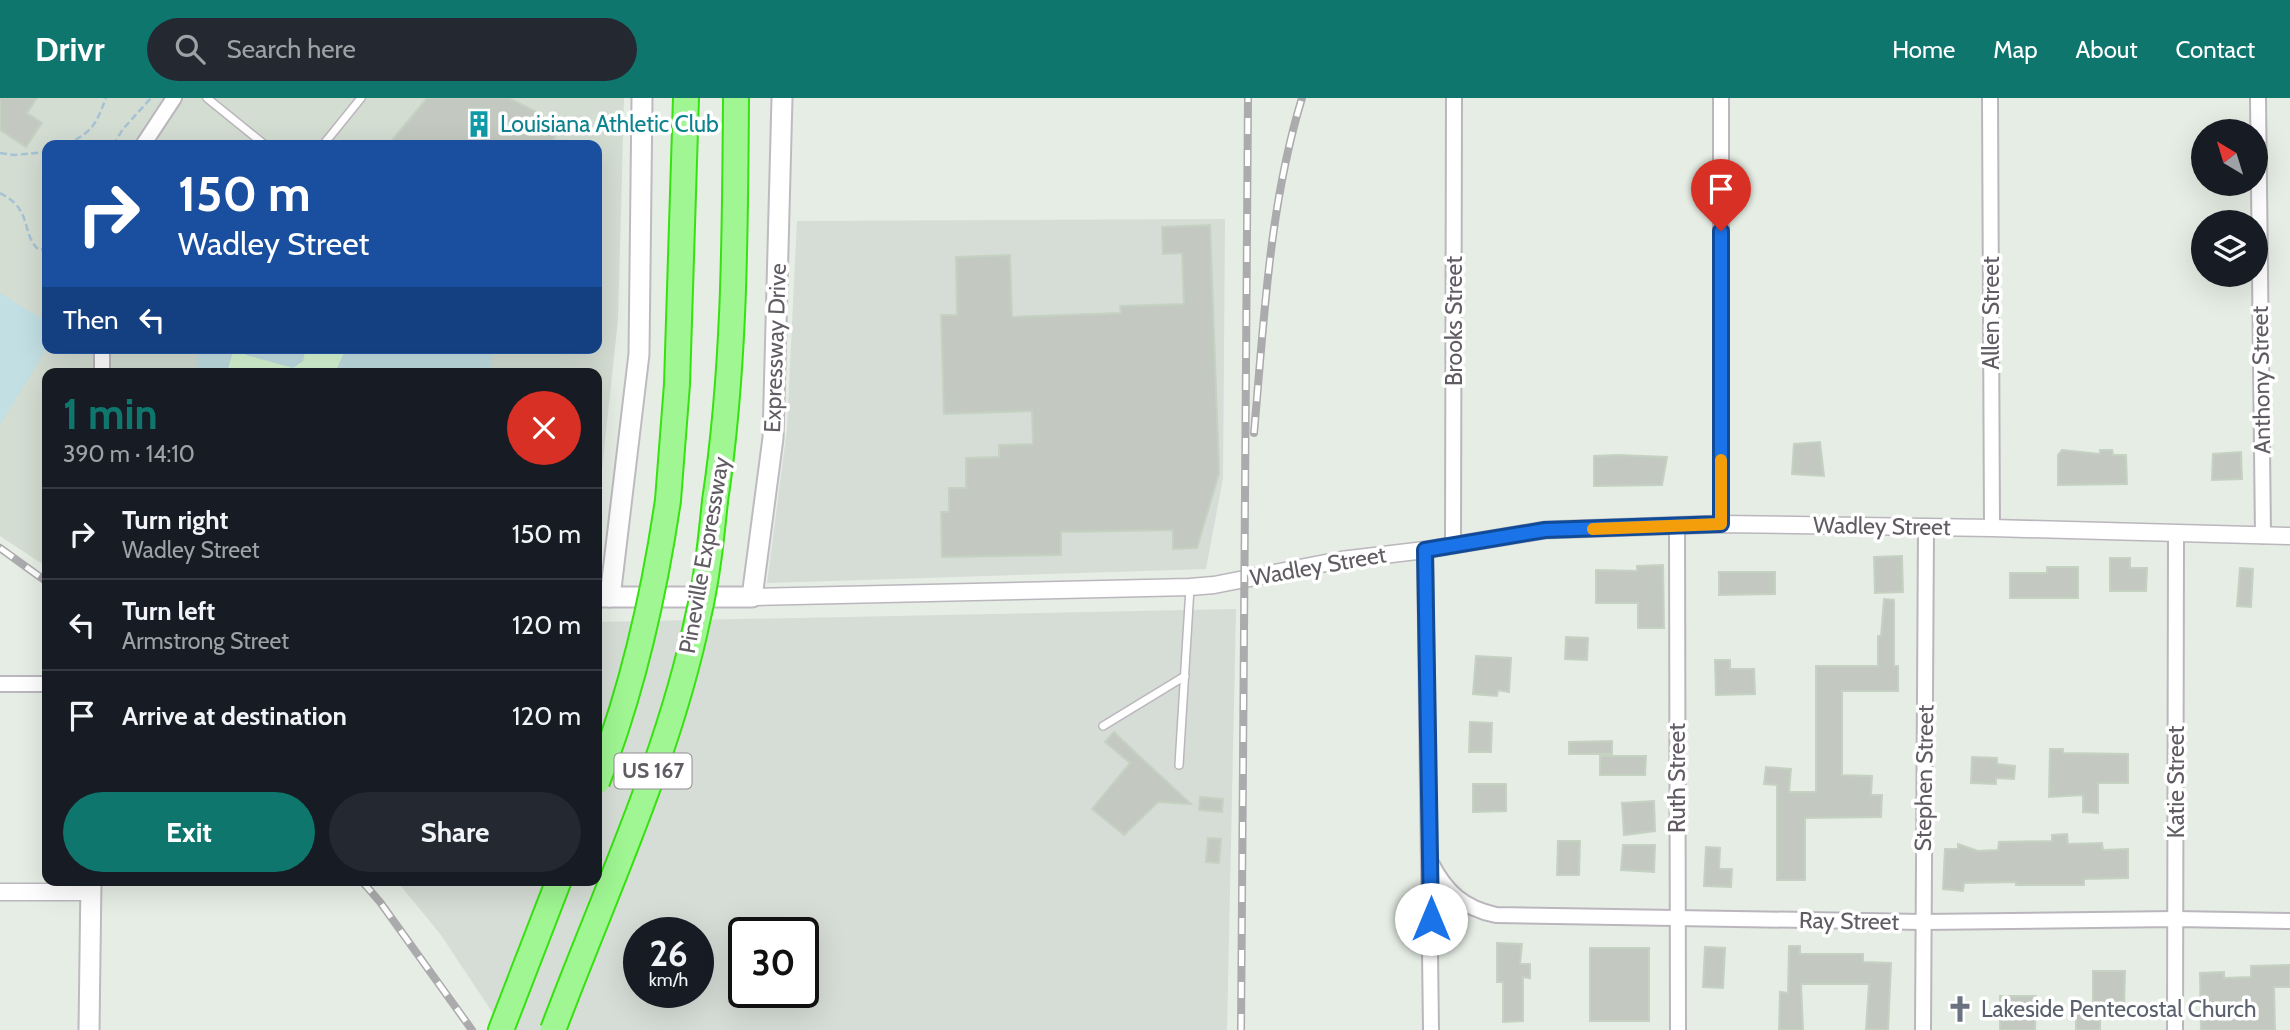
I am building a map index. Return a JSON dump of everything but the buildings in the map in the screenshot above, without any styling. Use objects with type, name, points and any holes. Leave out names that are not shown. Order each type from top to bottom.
[{"type":"highway","points":[[675,98],[682,189]]},
{"type":"highway","name":"Pineville Expressway","points":[[602,768],[644,629],[659,562],[668,500],[677,384],[686,98]]},
{"type":"highway","name":"Pineville Expressway","points":[[553,1030],[661,749],[698,617],[722,450],[732,325],[737,98]]},
{"type":"highway","points":[[735,189],[754,98]]},
{"type":"highway","points":[[501,1030],[557,886]]},
{"type":"main road","points":[[604,597],[639,354],[642,98]]},
{"type":"main road","name":"Expressway Drive","points":[[752,597],[773,438],[782,98]]},
{"type":"main road","name":"Wadley Street","points":[[604,597],[752,597]]},
{"type":"main road","points":[[89,1030],[91,886]]},
{"type":"street","points":[[146,140],[174,98]]},
{"type":"street","name":"Brooks Street","points":[[1453,545],[1454,98]]},
{"type":"street","points":[[1721,98],[1721,524]]},
{"type":"street","name":"Allen Street","points":[[1990,98],[1992,528]]},
{"type":"street","name":"Anthony Street","points":[[2258,98],[2263,536]]},
{"type":"street","name":"Wadley Street","points":[[752,597],[1214,585],[1341,560],[1425,550],[1545,530],[1721,524],[1992,528],[2290,537]]},
{"type":"street","name":"Ruth Street","points":[[1677,525],[1678,1030]]},
{"type":"street","name":"Stephen Street","points":[[1923,1030],[1926,527]]},
{"type":"street","name":"Katie Street","points":[[2175,1030],[2176,534]]},
{"type":"street","points":[[1425,550],[1431,1030]]},
{"type":"street","points":[[0,684],[42,684]]},
{"type":"street","name":"Ray Street","points":[[1430,863],[1453,896],[1479,912],[1496,915],[1923,922],[2176,919],[2290,921]]},
{"type":"street","points":[[0,892],[91,886]]},
{"type":"lane","points":[[207,98],[259,140]]},
{"type":"lane","points":[[327,140],[361,98]]},
{"type":"lane","points":[[1179,765],[1190,587]]},
{"type":"lane","points":[[1103,726],[1185,676]]},
{"type":"path","points":[[76,140],[87,135],[93,127],[106,98]]},
{"type":"path","points":[[116,140],[151,98]]},
{"type":"path","points":[[0,153],[13,155],[42,152]]},
{"type":"path","points":[[0,193],[17,203],[34,246],[42,249]]},
{"type":"shaded area","points":[[0,98],[624,98],[618,319],[602,470],[602,368],[42,368],[42,564],[0,536]]},
{"type":"shaded area","points":[[1225,219],[1223,478],[1206,569],[767,583],[787,429],[797,221]]},
{"type":"shaded area","points":[[0,293],[42,319],[43,354],[0,425]]},
{"type":"shaded area","points":[[198,354],[492,354],[491,368],[196,368]]},
{"type":"shaded area","points":[[1236,609],[1227,1030],[504,1030],[441,935],[401,886],[602,886],[602,622]]},
{"type":"sand","points":[[232,354],[246,354],[293,368],[228,368]]},
{"type":"sand","points":[[305,354],[343,354],[337,368],[293,368],[303,361]]},
{"type":"railway","points":[[1241,1030],[1248,98]]},
{"type":"railway","points":[[1254,433],[1275,222],[1302,98]]},
{"type":"railway","points":[[0,548],[42,578]]},
{"type":"railway","points":[[366,886],[472,1030]]},
{"type":"slow traffic","points":[[1593,529],[1721,524],[1721,460]]},
{"type":"place","name":"Louisiana Athletic Club","points":[[479,124]]},
{"type":"place","name":"Lakeside Pentecostal Church","points":[[1960,1009]]},
{"type":"route","points":[[1431,919],[1425,550],[1545,530],[1721,524],[1721,231]]}]
